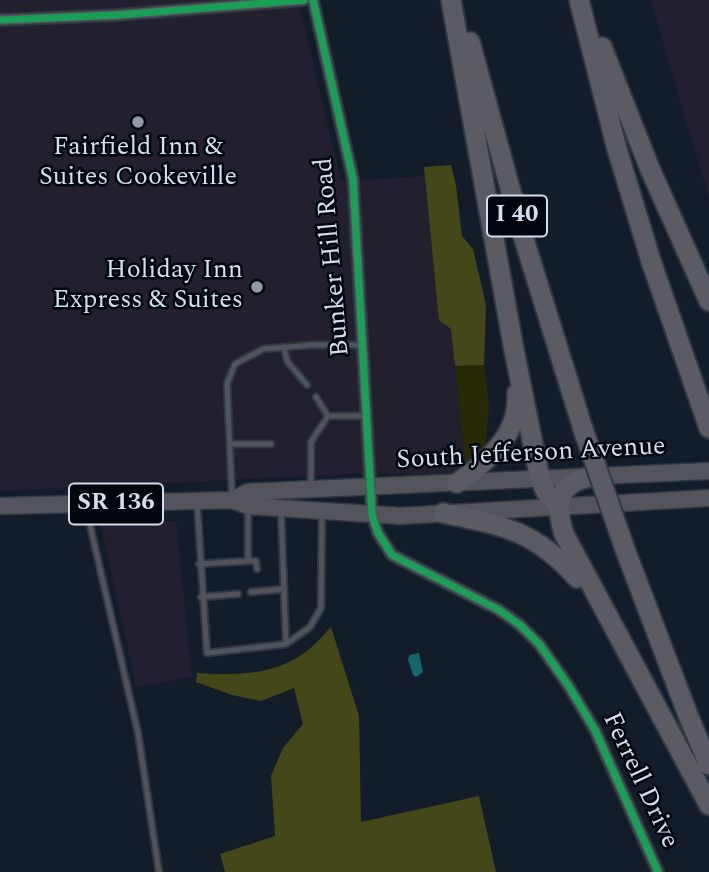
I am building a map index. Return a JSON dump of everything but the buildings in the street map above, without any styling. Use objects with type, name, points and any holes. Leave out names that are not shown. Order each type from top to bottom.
[{"type":"highway","points":[[451,0],[540,479],[545,492],[559,507]]},
{"type":"highway","name":"I 40","points":[[459,0],[524,239],[583,429],[626,552],[709,765]]},
{"type":"highway","points":[[579,0],[617,149],[643,236],[708,427]]},
{"type":"highway","points":[[585,0],[650,169],[709,301]]},
{"type":"highway","points":[[457,483],[496,451],[508,434],[517,405],[514,350]]},
{"type":"highway","points":[[589,477],[573,483],[563,491],[559,507],[561,524],[569,545],[709,806]]},
{"type":"highway","points":[[443,513],[506,527],[532,539],[558,557],[580,581],[610,623]]},
{"type":"main road","name":"South Jefferson Avenue","points":[[232,500],[248,492],[709,471]]},
{"type":"main road","name":"South Jefferson Avenue","points":[[0,506],[232,500],[248,506],[372,515],[709,498]]},
{"type":"street","points":[[0,20],[117,15],[304,0]]},
{"type":"street","name":"Bunker Hill Road","points":[[313,0],[353,179],[372,515]]},
{"type":"street","name":"Ferrell Drive","points":[[372,515],[378,533],[393,555],[499,610],[520,625],[539,644],[595,730],[658,872]]},
{"type":"lane","points":[[232,500],[227,384],[235,364],[263,349],[363,345]]},
{"type":"lane","points":[[284,347],[287,361],[307,385]]},
{"type":"lane","points":[[316,397],[328,416]]},
{"type":"lane","points":[[328,416],[365,416]]},
{"type":"lane","points":[[312,489],[308,442],[328,416]]},
{"type":"lane","points":[[230,444],[271,444]]},
{"type":"lane","points":[[197,501],[201,597],[207,653],[286,644],[310,627],[321,608],[322,511]]},
{"type":"lane","points":[[85,505],[138,733],[159,872]]},
{"type":"lane","points":[[244,569],[248,506]]},
{"type":"lane","points":[[281,509],[286,644]]},
{"type":"lane","points":[[199,564],[256,561],[257,569]]},
{"type":"lane","points":[[228,562],[228,570]]},
{"type":"lane","points":[[214,563],[215,571]]},
{"type":"lane","points":[[216,587],[217,596]]},
{"type":"lane","points":[[229,587],[229,594]]},
{"type":"lane","points":[[251,592],[258,588],[283,589]]},
{"type":"lane","points":[[201,597],[238,594]]},
{"type":"shaded area","points":[[0,0],[298,0],[341,181],[425,176],[439,320],[451,329],[466,469],[446,474],[353,474],[0,491]]},
{"type":"shaded area","points":[[651,0],[709,0],[709,197],[683,111]]},
{"type":"shaded area","points":[[451,165],[462,236],[473,249],[486,305],[484,365],[455,366],[451,329],[439,320],[424,167]]},
{"type":"shaded area","points":[[484,365],[489,406],[485,450],[466,469],[455,366]]},
{"type":"shaded area","points":[[100,521],[176,521],[192,677],[136,687]]},
{"type":"shaded area","points":[[331,627],[359,716],[361,822],[479,796],[496,872],[225,872],[220,854],[275,836],[271,776],[283,748],[303,724],[294,688],[261,701],[232,695],[196,682],[197,673],[240,674],[282,665],[307,651]]},
{"type":"shaded area","points":[[419,653],[423,672],[416,677],[408,659],[410,655]]},
{"type":"cycle path","points":[[0,20],[117,15],[304,0]]},
{"type":"cycle path","points":[[313,0],[353,179],[372,515],[378,533],[392,555],[499,610],[520,625],[539,644],[595,730],[658,872]]},
{"type":"place","name":"Fairfield Inn & Suites Cookeville","points":[[138,122]]},
{"type":"place","name":"Holiday Inn Express & Suites","points":[[257,287]]}]
